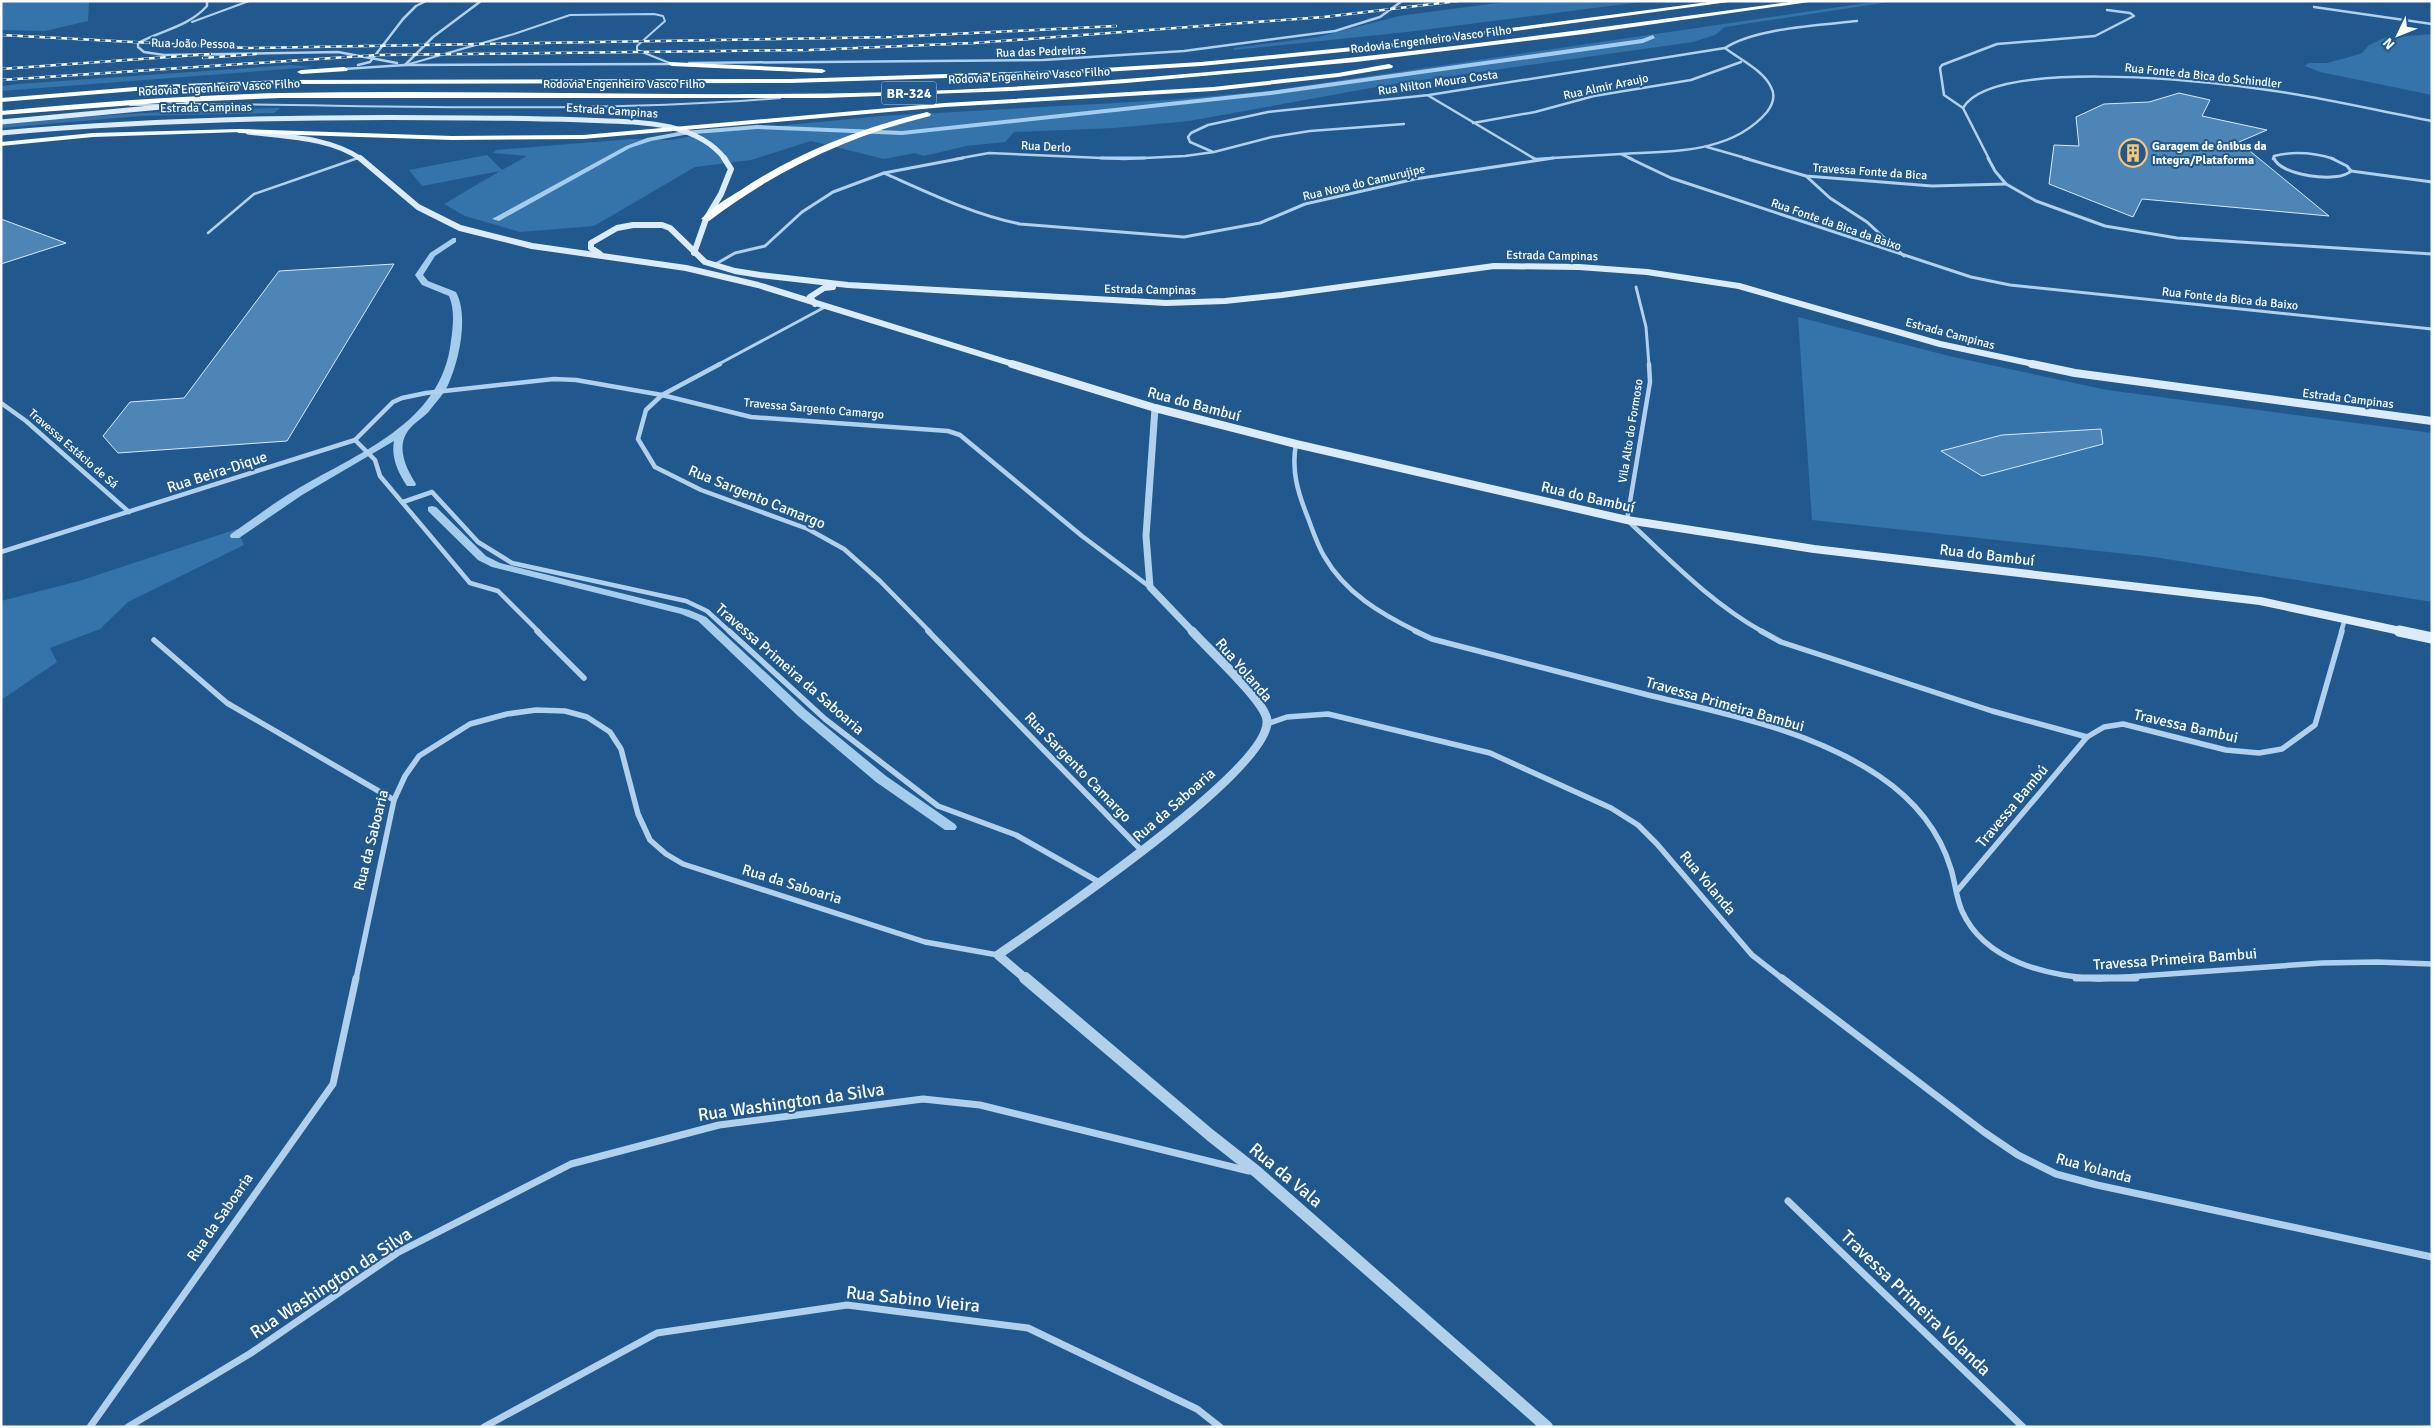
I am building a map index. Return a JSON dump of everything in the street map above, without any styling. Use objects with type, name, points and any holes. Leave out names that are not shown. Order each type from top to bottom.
[{"type":"highway","name":"Rodovia Engenheiro Vasco Filho","points":[[1,100],[68,93],[282,82],[790,81],[1071,72],[1201,64],[1403,44],[1732,1]]},
{"type":"highway","name":"Rodovia Engenheiro Vasco Filho","points":[[1,114],[99,105],[314,95],[895,94],[1086,84],[1268,69],[1467,48],[1813,1]]},
{"type":"highway","points":[[1406,63],[1467,48]]},
{"type":"highway","points":[[672,64],[847,72],[1071,72]]},
{"type":"highway","points":[[239,131],[452,138],[583,137],[805,116],[1213,89],[1338,75],[1396,64]]},
{"type":"highway","points":[[289,73],[344,68]]},
{"type":"highway","points":[[68,93],[280,73]]},
{"type":"highway","points":[[706,219],[725,204],[772,174],[828,145],[876,128],[939,111],[1000,103]]},
{"type":"main road","points":[[1,122],[193,104]]},
{"type":"main road","name":"Estrada Campinas","points":[[1,133],[184,119],[531,118],[631,122],[682,131],[702,139],[718,150],[731,169],[721,194],[706,219],[694,253],[713,266],[768,277],[848,285],[1083,299],[1195,302],[1282,295],[1494,266],[1609,268],[1739,286],[1940,344],[2075,374],[2432,421]]},
{"type":"main road","name":"Estrada Campinas","points":[[1,144],[112,134],[239,131],[331,144],[347,149],[360,158],[375,169],[400,194],[434,217],[460,228],[532,246],[686,268],[758,285]]},
{"type":"main road","points":[[602,256],[591,248],[591,243],[596,238],[617,228],[650,224],[670,228],[694,253]]},
{"type":"main road","name":"Rua do Bambuí","points":[[758,285],[1155,408],[1296,444],[1627,520],[1814,549],[2260,602],[2432,638]]},
{"type":"main road","points":[[815,304],[810,297],[816,292],[848,285]]},
{"type":"street","points":[[192,22],[207,6],[208,1]]},
{"type":"street","points":[[344,68],[370,62],[403,18],[416,6],[426,1]]},
{"type":"street","points":[[344,68],[406,65],[433,37],[481,1]]},
{"type":"street","name":"Rua das Pedreiras","points":[[406,65],[672,64],[782,61],[841,64],[952,63],[1165,54],[1288,38],[1345,27],[1381,16],[1402,1]]},
{"type":"street","points":[[2314,7],[2432,24]]},
{"type":"street","points":[[2106,10],[2130,13],[2134,16],[2095,36],[1997,44],[1942,65],[1940,68],[1944,95],[1964,108],[1995,171],[2006,184],[2036,201],[2073,216],[2104,226],[2138,232],[2218,242],[2432,254]]},
{"type":"street","points":[[1621,154],[1706,147],[1727,139],[1752,125],[1773,106],[1776,97],[1772,88],[1766,80],[1725,48],[1731,42],[1750,36],[1857,21]]},
{"type":"street","name":"Rua João Pessoa","points":[[192,22],[146,38],[138,43],[138,46],[144,52],[164,55],[338,52],[406,65]]},
{"type":"street","name":"Rua Nilton Moura Costa","points":[[1214,152],[1190,142],[1188,137],[1191,133],[1208,126],[1268,112],[1428,95],[1689,52],[1725,48]]},
{"type":"street","name":"Rua Almir Araujo","points":[[1473,123],[1535,112],[1594,96],[1691,80],[1741,62]]},
{"type":"street","name":"Rua Fonte da Bica do Schindler","points":[[1964,108],[1967,101],[1997,86],[2015,82],[2063,76],[2115,76],[2254,88],[2432,121]]},
{"type":"street","points":[[1428,95],[1536,159]]},
{"type":"street","name":"Rua Derlo","points":[[713,266],[735,253],[765,246],[802,212],[833,192],[884,173],[989,153],[1124,159],[1214,152],[1272,137],[1310,130],[1404,124]]},
{"type":"street","name":"Travessa Fonte da Bica","points":[[1706,147],[1806,176],[1932,186],[2006,184]]},
{"type":"street","points":[[2351,171],[2344,164],[2311,154],[2287,153],[2274,156],[2273,160],[2283,168],[2312,175],[2342,176],[2351,171],[2432,182]]},
{"type":"street","name":"Rua Nova do Camurujipe","points":[[884,173],[974,214],[995,220],[1020,224],[1184,237],[1260,223],[1305,204],[1415,179],[1536,159],[1621,154]]},
{"type":"street","name":"Rua Fonte da Bica da Baixo","points":[[1621,154],[1672,178],[1906,258],[1971,277],[2010,285],[2432,330]]},
{"type":"street","points":[[1806,176],[1830,198],[1867,222],[1906,258]]},
{"type":"street","name":"Vila Alto do Formoso","points":[[1627,520],[1650,382],[1646,327],[1636,286]]},
{"type":"street","name":"Rua Sargento Camargo","points":[[825,307],[662,395],[646,410],[638,439],[655,467],[701,490],[808,529],[844,550],[880,581],[1143,852]]},
{"type":"street","name":"Travessa Sargento Camargo","points":[[426,393],[554,379],[576,380],[662,395],[752,417],[948,430],[960,435],[1082,536],[1150,588]]},
{"type":"street","name":"Rua Beira-Dique","points":[[1,552],[355,440],[393,402],[426,393]]},
{"type":"street","name":"Travessa Estácio de Sá","points":[[1,403],[26,420],[129,512]]},
{"type":"street","points":[[1150,588],[1146,536],[1155,408]]},
{"type":"street","points":[[355,440],[375,460],[380,476],[403,502],[436,546],[470,583],[498,591],[584,678]]},
{"type":"street","name":"Travessa Primeira Bambui","points":[[1296,444],[1292,460],[1297,492],[1324,556],[1342,582],[1368,604],[1397,623],[1432,639],[1745,720],[1834,752],[1865,768],[1906,797],[1935,832],[1949,862],[1964,914],[1983,937],[2004,954],[2032,968],[2064,976],[2112,979],[2322,961],[2432,964]]},
{"type":"street","name":"Travessa Primeira da Saboaria","points":[[403,502],[432,492],[470,533],[499,558],[512,563],[698,605],[824,720],[938,806],[1016,835],[1099,882]]},
{"type":"street","points":[[1627,520],[1710,597],[1743,621],[1781,642],[1983,708],[2087,737]]},
{"type":"street","name":"Rua Yolanda","points":[[1150,588],[1254,697],[1264,711],[1267,724],[1287,717],[1328,714],[1490,753],[1611,808],[1638,825],[1657,844],[1752,955],[1984,1132],[2018,1155],[2056,1174],[2098,1186],[2432,1257]]},
{"type":"street","name":"Travessa Bambui","points":[[2087,737],[2098,728],[2109,724],[2124,724],[2226,750],[2259,753],[2282,749],[2315,725],[2345,619]]},
{"type":"street","points":[[154,640],[227,704],[394,800]]},
{"type":"street","name":"Rua da Saboaria","points":[[90,1427],[333,1084],[394,800],[405,776],[419,756],[470,724],[507,714],[536,710],[565,711],[587,717],[610,732],[621,749],[638,814],[650,840],[666,854],[683,864],[924,942],[998,955],[1143,852],[1241,767],[1258,743],[1267,724]]},
{"type":"street","name":"Travessa Bambú","points":[[1957,891],[2087,737]]},
{"type":"street","name":"Rua da Vala","points":[[998,955],[1202,1129],[1257,1172],[1547,1427]]},
{"type":"street","name":"Rua Washington da Silva","points":[[128,1427],[251,1353],[397,1253],[571,1164],[719,1125],[923,1099],[980,1105],[1128,1140],[1190,1158],[1257,1172]]},
{"type":"street","name":"Travessa Primeira Volanda","points":[[1788,1201],[2023,1427]]},
{"type":"street","name":"Rua Sabino Vieira","points":[[484,1427],[657,1333],[847,1305],[1028,1328],[1197,1409],[1220,1427]]},
{"type":"lane","name":"Rua João Pessoa","points":[[192,22],[249,1]]},
{"type":"lane","points":[[406,65],[514,34],[562,17],[581,14],[654,14],[663,16],[665,21],[637,46],[637,50],[672,64]]},
{"type":"lane","points":[[99,105],[609,106],[738,102],[802,95]]},
{"type":"lane","points":[[208,233],[254,194],[360,158]]},
{"type":"shaded area","points":[[1,1],[89,1],[88,21],[45,31],[1,30]]},
{"type":"shaded area","points":[[1512,1],[1648,1],[1407,32],[1233,50],[1234,48],[1318,37],[1399,16]]},
{"type":"shaded area","points":[[1880,1],[1895,1],[1725,27],[1715,35],[1693,42],[1393,84],[1189,121],[1114,128],[1014,132],[1005,142],[966,146],[924,156],[915,153],[884,159],[811,141],[751,160],[695,167],[594,226],[520,232],[465,216],[444,204],[500,171],[422,186],[409,170],[487,155],[502,170],[527,156],[493,153],[496,150],[631,139],[671,140],[715,132],[881,116],[1169,100],[1268,91]]},
{"type":"shaded area","points":[[2432,34],[2432,95],[2320,72],[2305,66],[2309,63],[2327,63],[2362,53],[2369,45],[2384,38]]},
{"type":"shaded area","points":[[290,65],[313,67],[1,91],[1,86],[18,84]]},
{"type":"shaded area","points":[[280,108],[274,113],[141,116],[1,128],[1,123],[175,112]]},
{"type":"shaded area","points":[[1798,317],[1953,357],[2107,390],[2432,433],[2432,602],[2154,557],[1812,520]]},
{"type":"shaded area","points":[[237,529],[244,545],[128,602],[100,629],[50,648],[57,662],[1,700],[1,601],[79,581]]},
{"type":"building","name":"Garagem de ônibus da Integra/Plataforma","points":[[2179,93],[2210,100],[2202,116],[2267,130],[2239,142],[2329,216],[2142,199],[2133,217],[2049,184],[2054,145],[2079,146],[2076,117],[2104,104],[2149,102]]},
{"type":"building","points":[[1,219],[66,243],[1,264]]},
{"type":"building","points":[[394,264],[287,441],[118,453],[103,436],[130,402],[184,398],[279,271]]},
{"type":"building","points":[[2101,429],[2103,444],[1982,476],[1941,451],[2002,435]]},
{"type":"waterway","points":[[496,219],[628,147],[649,139],[684,133],[757,127],[902,133],[1271,93],[1643,41],[1653,37]]},
{"type":"waterway","points":[[402,431],[426,410],[443,387],[454,360],[457,311],[453,294],[425,283],[419,275],[425,263],[433,254],[453,240]]},
{"type":"waterway","points":[[235,536],[282,503],[379,447],[402,431]]},
{"type":"waterway","points":[[402,431],[398,445],[399,459],[403,471],[411,484]]},
{"type":"waterway","points":[[432,509],[482,558],[496,565],[685,612],[702,619],[802,713],[881,779],[950,827]]},
{"type":"railway","points":[[1,80],[378,55],[810,50],[974,43],[1324,17],[1458,1]]},
{"type":"railway","points":[[1,35],[247,48],[893,37],[1116,26]]},
{"type":"railway","points":[[1,69],[211,54]]},
{"type":"railway","points":[[203,58],[256,54]]},
{"type":"place","name":"Garagem de ônibus da Integra/Plataforma","points":[[2133,153]]}]
